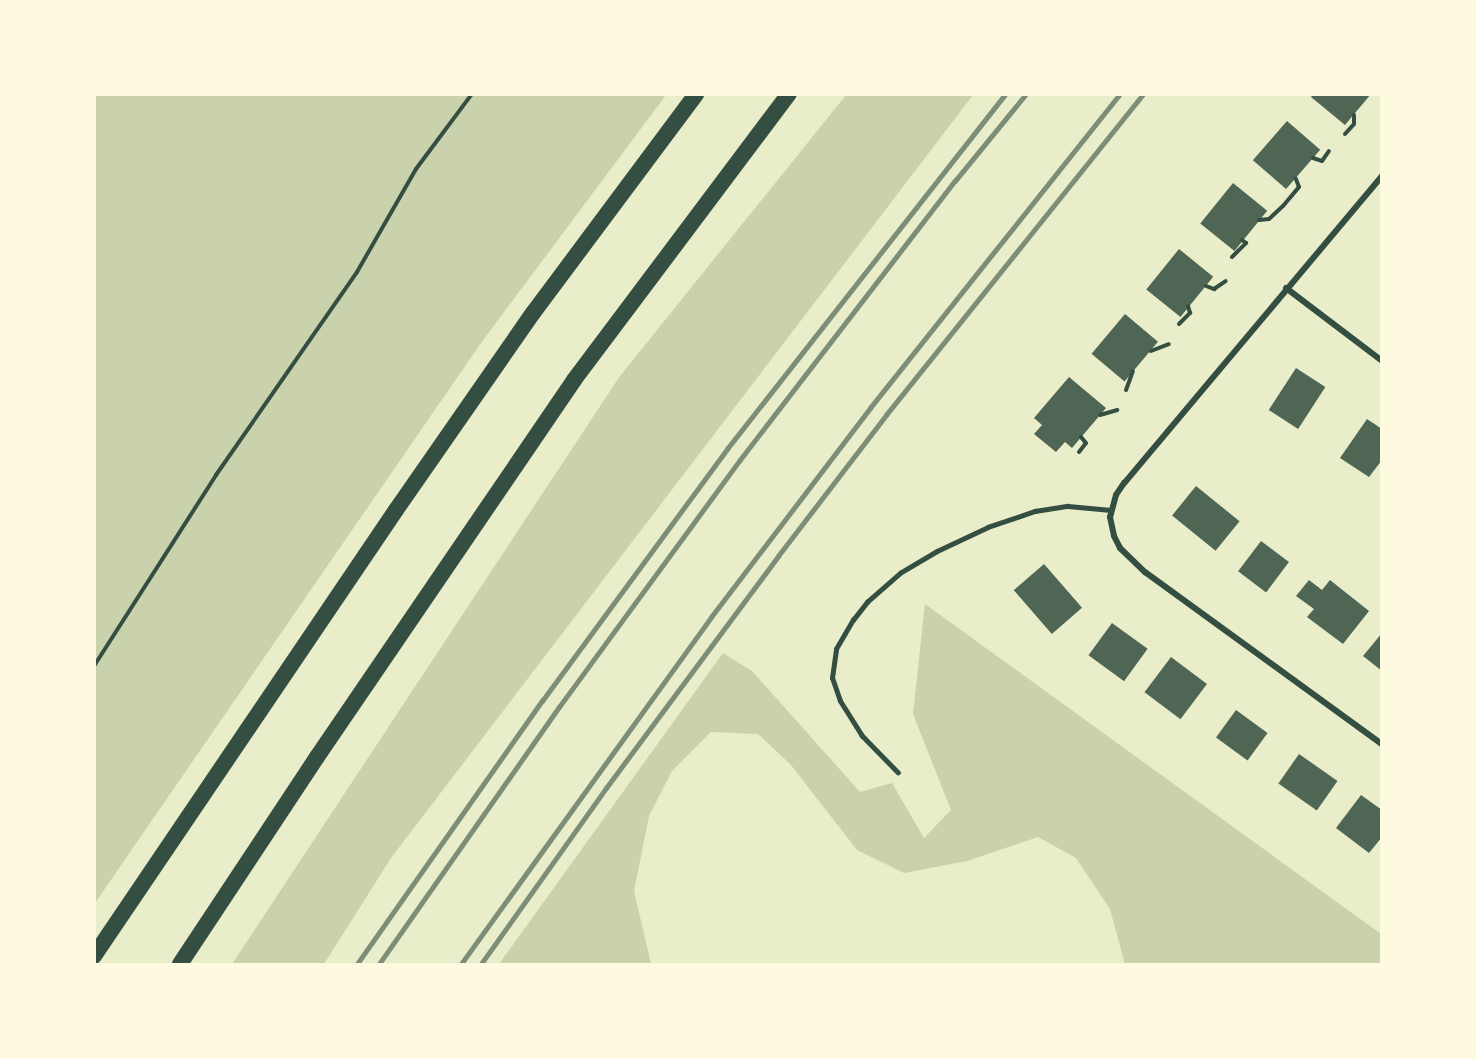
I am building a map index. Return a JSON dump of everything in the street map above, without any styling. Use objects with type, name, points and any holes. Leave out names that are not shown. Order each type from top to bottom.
[{"type":"highway","points":[[94,956],[487,378],[696,94]]},
{"type":"highway","points":[[180,964],[330,737],[574,380],[789,94]]},
{"type":"street","points":[[1382,176],[1124,483],[1111,510],[1111,525],[1120,548],[1145,573],[1382,744]]},
{"type":"street","points":[[1286,288],[1382,361]]},
{"type":"lane","points":[[898,773],[862,736],[840,701],[832,678],[836,650],[853,620],[867,602],[900,573],[937,551],[988,527],[1035,512],[1068,506],[1111,510]]},
{"type":"path","points":[[94,666],[216,475],[357,272],[416,169],[472,94]]},
{"type":"path","points":[[1374,94],[1380,94]]},
{"type":"path","points":[[1345,134],[1353,124],[1354,115]]},
{"type":"path","points":[[1313,158],[1322,161],[1329,151]]},
{"type":"path","points":[[1259,220],[1269,219],[1283,206],[1299,187],[1296,178]]},
{"type":"path","points":[[1232,257],[1246,243],[1242,240]]},
{"type":"path","points":[[1206,286],[1214,289],[1226,281]]},
{"type":"path","points":[[1179,324],[1190,313],[1188,306]]},
{"type":"path","points":[[1151,351],[1169,344]]},
{"type":"path","points":[[1126,390],[1133,371]]},
{"type":"path","points":[[1100,415],[1117,410]]},
{"type":"path","points":[[1079,452],[1086,443],[1081,437]]},
{"type":"green space","points":[[95,95],[666,95],[481,343],[95,903]]},
{"type":"green space","points":[[846,95],[973,95],[391,858],[324,964],[232,964],[620,376]]},
{"type":"green space","points":[[925,604],[1381,934],[1381,964],[1125,964],[1110,909],[1076,858],[1038,837],[967,861],[904,873],[857,850],[791,765],[758,734],[711,732],[672,771],[649,816],[634,891],[651,964],[499,964],[723,653],[752,671],[860,792],[892,783],[924,838],[951,810],[913,714]]},
{"type":"building","points":[[1313,94],[1371,94],[1345,125],[1311,97]]},
{"type":"building","points":[[1287,121],[1320,150],[1286,189],[1253,160]]},
{"type":"building","points":[[1233,183],[1267,211],[1234,251],[1200,223]]},
{"type":"building","points":[[1179,249],[1213,277],[1180,317],[1146,289]]},
{"type":"building","points":[[1125,314],[1158,342],[1125,381],[1092,354]]},
{"type":"building","points":[[1296,368],[1325,387],[1298,429],[1269,410]]},
{"type":"building","points":[[1069,377],[1106,408],[1072,448],[1065,442],[1056,452],[1034,434],[1042,425],[1034,418]]},
{"type":"building","points":[[1367,419],[1382,429],[1382,460],[1369,477],[1340,458]]},
{"type":"building","points":[[1196,486],[1240,521],[1216,551],[1172,516]]},
{"type":"building","points":[[1261,541],[1289,562],[1266,592],[1238,571]]},
{"type":"building","points":[[1044,564],[1082,608],[1052,634],[1014,590]]},
{"type":"building","points":[[1309,580],[1322,590],[1330,580],[1369,611],[1343,644],[1307,617],[1314,609],[1296,596]]},
{"type":"building","points":[[1112,623],[1148,649],[1124,681],[1088,655]]},
{"type":"building","points":[[1382,633],[1382,671],[1363,656]]},
{"type":"building","points":[[1171,657],[1207,684],[1180,719],[1145,692]]},
{"type":"building","points":[[1236,710],[1268,733],[1248,760],[1216,738]]},
{"type":"building","points":[[1299,754],[1338,781],[1317,810],[1278,783]]},
{"type":"building","points":[[1361,795],[1382,810],[1382,837],[1369,853],[1336,828]]},
{"type":"railway","points":[[357,964],[542,701],[727,449],[1005,94]]},
{"type":"railway","points":[[379,964],[559,707],[739,461],[955,181],[1026,94]]},
{"type":"railway","points":[[461,964],[711,617],[870,408],[1120,94]]},
{"type":"railway","points":[[481,964],[606,788],[778,556],[886,415],[1143,94]]}]
